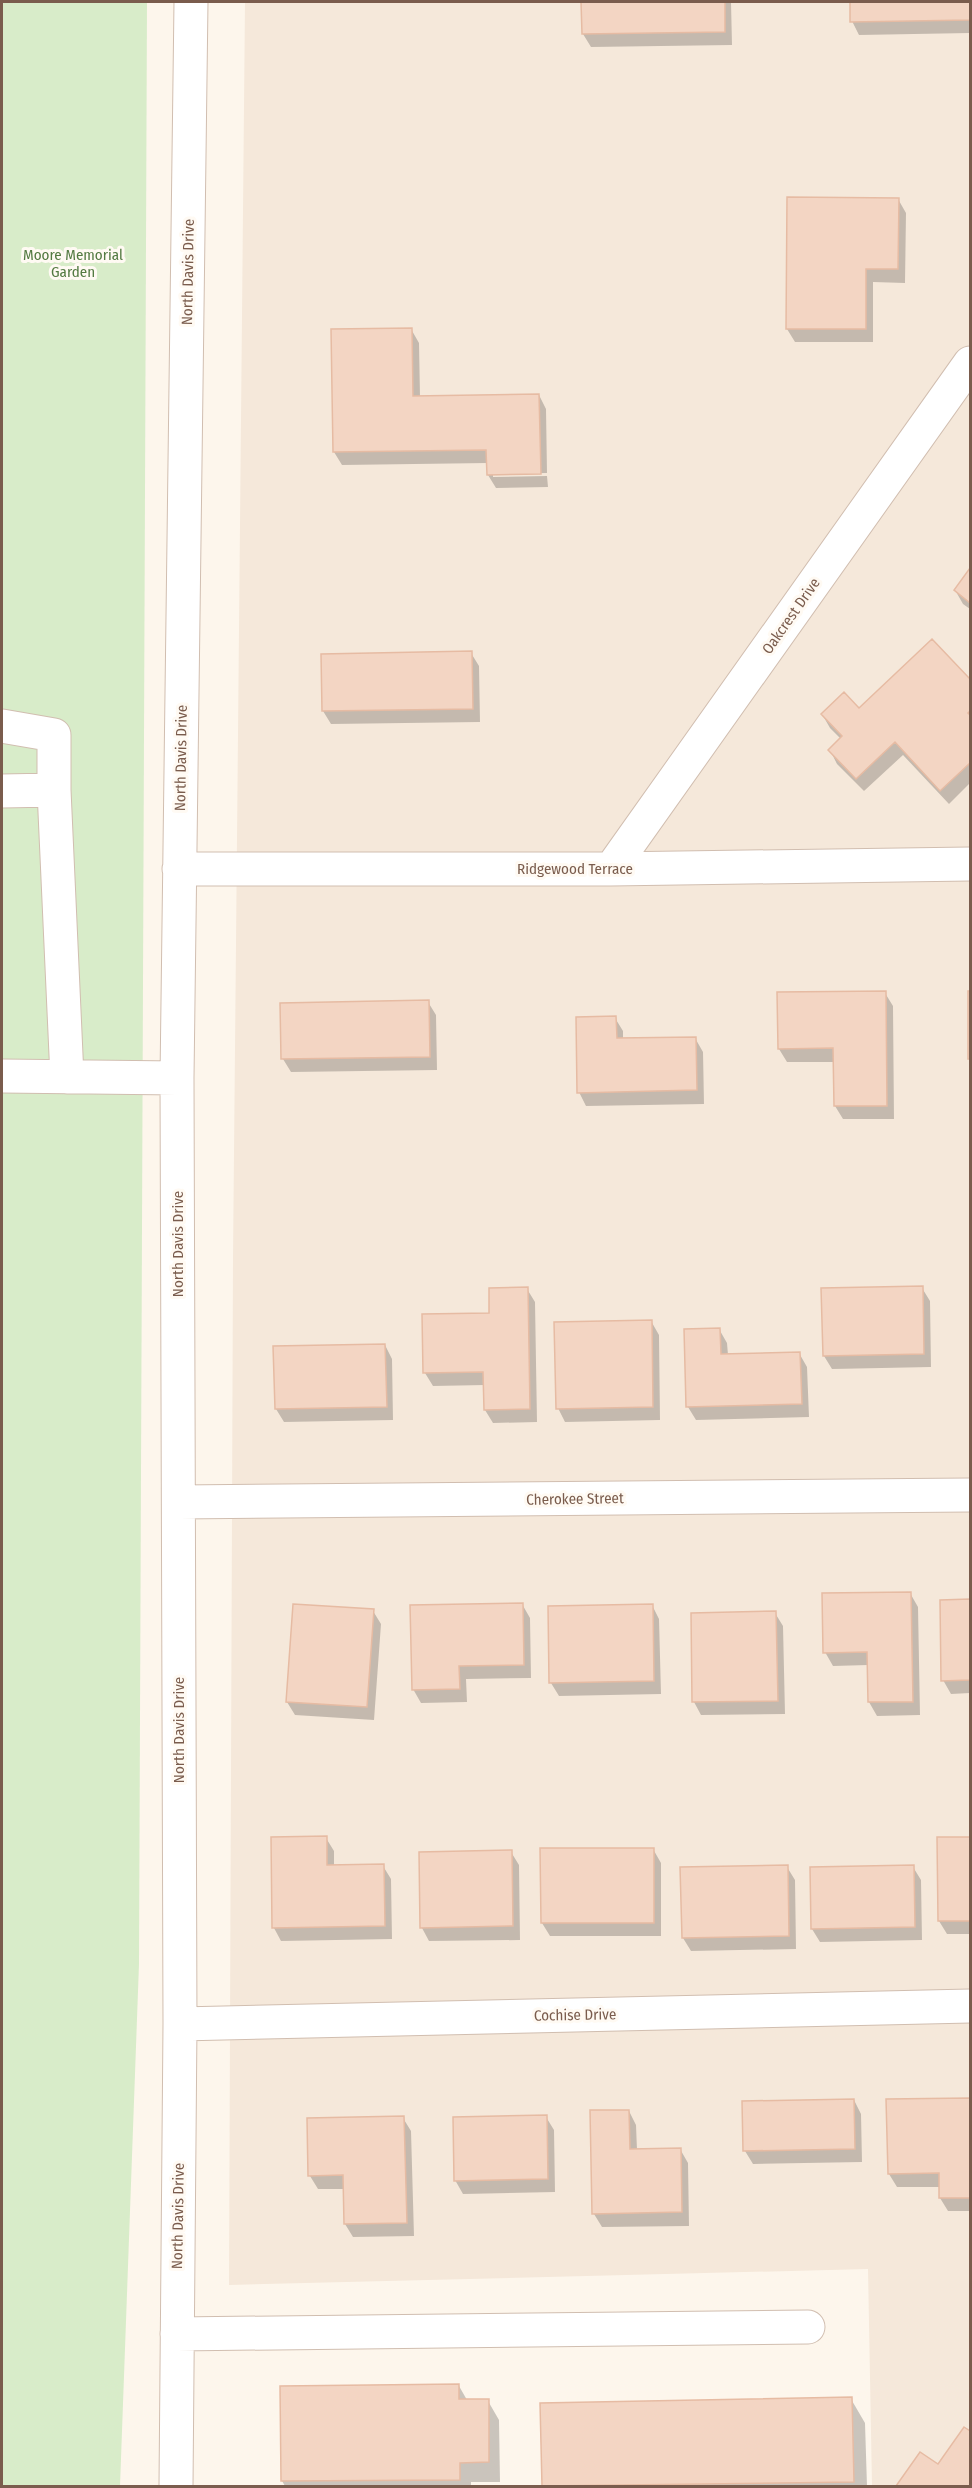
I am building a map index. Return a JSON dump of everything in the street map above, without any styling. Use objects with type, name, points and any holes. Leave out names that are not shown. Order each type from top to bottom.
[{"type":"street","name":"North Davis Drive","points":[[176,2487],[180,2024],[177,1078],[191,2]]},
{"type":"street","name":"Oakcrest Drive","points":[[611,869],[970,363]]},
{"type":"street","points":[[2,726],[54,735],[54,790],[67,1077]]},
{"type":"street","points":[[2,791],[54,790]]},
{"type":"street","name":"Ridgewood Terrace","points":[[179,870],[611,869],[970,864]]},
{"type":"street","points":[[2,1076],[177,1078]]},
{"type":"street","name":"Cherokee Street","points":[[179,1502],[970,1495]]},
{"type":"street","name":"Cochise Drive","points":[[180,2024],[970,2006]]},
{"type":"street","points":[[177,2334],[808,2327]]},
{"type":"shaded area","points":[[245,2],[970,2],[970,2486],[872,2486],[868,2269],[229,2285],[233,1258]]},
{"type":"green space","name":"Moore Memorial Garden","points":[[2,2],[147,2],[139,1964],[120,2486],[2,2486]]},
{"type":"building","points":[[581,2],[725,2],[725,32],[582,34]]},
{"type":"building","points":[[850,2],[970,2],[970,20],[850,22]]},
{"type":"building","points":[[787,197],[899,198],[898,269],[866,269],[866,329],[786,329]]},
{"type":"building","points":[[412,328],[413,396],[539,394],[541,474],[487,475],[486,450],[333,452],[331,329]]},
{"type":"building","points":[[970,568],[970,603],[954,590]]},
{"type":"building","points":[[932,639],[970,679],[970,711],[968,713],[970,715],[970,763],[940,791],[895,742],[856,779],[828,750],[842,736],[821,714],[844,692],[859,708]]},
{"type":"building","points":[[472,651],[473,709],[322,711],[321,654]]},
{"type":"building","points":[[886,991],[887,1106],[834,1106],[833,1048],[778,1049],[777,992]]},
{"type":"building","points":[[968,991],[970,991],[970,1059],[968,1059]]},
{"type":"building","points":[[429,1000],[430,1057],[281,1059],[280,1003]]},
{"type":"building","points":[[616,1016],[617,1038],[696,1037],[697,1090],[577,1093],[576,1017]]},
{"type":"building","points":[[923,1286],[924,1354],[823,1356],[821,1288]]},
{"type":"building","points":[[528,1287],[530,1409],[484,1410],[483,1372],[423,1373],[422,1314],[489,1313],[489,1288]]},
{"type":"building","points":[[652,1320],[653,1407],[556,1409],[554,1322]]},
{"type":"building","points":[[720,1328],[721,1354],[800,1352],[802,1404],[686,1407],[684,1329]]},
{"type":"building","points":[[385,1344],[387,1407],[275,1409],[273,1346]]},
{"type":"building","points":[[911,1592],[913,1702],[868,1702],[867,1652],[823,1653],[822,1593]]},
{"type":"building","points":[[970,1599],[970,1680],[941,1681],[940,1600]]},
{"type":"building","points":[[523,1603],[524,1665],[459,1666],[460,1689],[412,1690],[410,1605]]},
{"type":"building","points":[[293,1604],[374,1609],[367,1707],[286,1702]]},
{"type":"building","points":[[653,1604],[654,1681],[549,1683],[548,1606]]},
{"type":"building","points":[[776,1611],[778,1701],[692,1702],[691,1613]]},
{"type":"building","points":[[327,1836],[327,1865],[384,1864],[385,1926],[272,1928],[271,1837]]},
{"type":"building","points":[[937,1837],[970,1837],[970,1921],[938,1921]]},
{"type":"building","points":[[540,1848],[654,1848],[654,1923],[541,1923]]},
{"type":"building","points":[[512,1850],[513,1926],[420,1928],[419,1852]]},
{"type":"building","points":[[788,1865],[789,1936],[682,1938],[680,1867]]},
{"type":"building","points":[[914,1865],[915,1927],[811,1929],[810,1867]]},
{"type":"building","points":[[970,2098],[970,2198],[939,2198],[939,2173],[888,2174],[886,2099]]},
{"type":"building","points":[[854,2099],[855,2149],[743,2151],[742,2101]]},
{"type":"building","points":[[590,2110],[629,2110],[630,2149],[681,2148],[682,2212],[592,2214]]},
{"type":"building","points":[[547,2115],[548,2179],[454,2181],[453,2117]]},
{"type":"building","points":[[404,2116],[407,2223],[344,2224],[343,2175],[308,2176],[307,2118]]},
{"type":"building","points":[[459,2384],[459,2399],[489,2399],[489,2462],[460,2463],[460,2480],[281,2481],[280,2386]]},
{"type":"building","points":[[852,2397],[854,2482],[542,2486],[540,2403]]},
{"type":"building","points":[[964,2427],[970,2431],[970,2486],[896,2486],[920,2452],[938,2464]]}]
